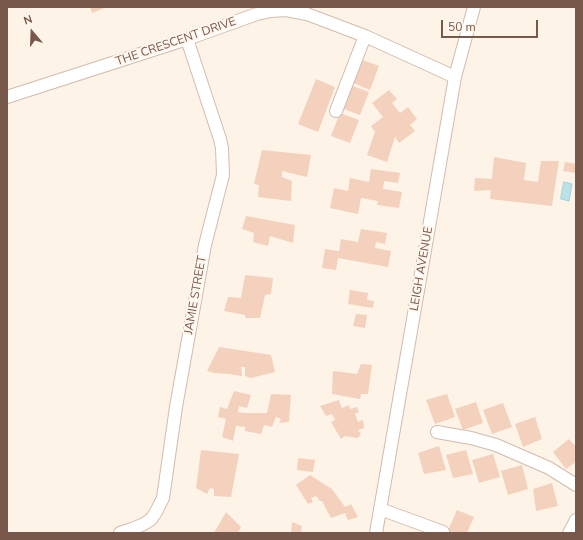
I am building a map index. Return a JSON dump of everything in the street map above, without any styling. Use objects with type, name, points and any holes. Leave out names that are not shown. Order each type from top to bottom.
[{"type":"street","name":"LEIGH AVENUE","points":[[376,533],[456,77],[474,7]]},
{"type":"street","name":"THE CRESCENT DRIVE","points":[[7,97],[187,39],[257,14],[286,10],[307,14],[365,36],[456,77]]},
{"type":"street","points":[[336,110],[365,36]]},
{"type":"street","name":"JAMIE STREET","points":[[120,533],[135,528],[150,520],[163,498],[176,407],[204,252],[223,175],[222,148],[220,140],[187,39]]},
{"type":"street","points":[[437,432],[471,438],[496,445],[549,468],[576,485]]},
{"type":"street","points":[[380,509],[443,532]]},
{"type":"street","points":[[569,533],[576,520]]},
{"type":"water","points":[[564,182],[572,184],[569,201],[561,199]]},
{"type":"building","points":[[90,7],[107,7],[92,13]]},
{"type":"building","points":[[360,59],[379,66],[370,90],[351,82]]},
{"type":"building","points":[[316,79],[335,87],[318,132],[298,124]]},
{"type":"building","points":[[350,85],[369,92],[360,115],[341,108]]},
{"type":"building","points":[[389,90],[397,99],[392,103],[400,113],[408,107],[417,119],[410,125],[415,131],[399,143],[395,137],[387,162],[367,155],[375,132],[371,126],[383,117],[372,103]]},
{"type":"building","points":[[340,113],[359,120],[350,143],[331,136]]},
{"type":"building","points":[[262,150],[311,155],[307,177],[282,171],[282,177],[292,181],[291,201],[258,197],[259,185],[254,184]]},
{"type":"building","points":[[494,157],[526,163],[524,180],[538,182],[541,161],[559,161],[552,206],[490,199],[491,190],[474,191],[475,178],[492,179]]},
{"type":"building","points":[[565,162],[576,164],[576,173],[563,171]]},
{"type":"building","points":[[371,169],[400,173],[398,183],[384,181],[383,189],[402,192],[399,208],[377,205],[378,201],[361,198],[358,214],[330,208],[334,188],[348,191],[350,178],[369,182]]},
{"type":"building","points":[[246,216],[295,225],[293,243],[270,236],[268,246],[253,242],[254,233],[242,229]]},
{"type":"building","points":[[361,229],[387,233],[385,244],[376,242],[375,248],[391,251],[388,267],[338,258],[336,270],[322,268],[325,249],[339,251],[341,239],[358,242]]},
{"type":"building","points":[[245,275],[273,278],[271,294],[265,295],[260,318],[245,318],[245,315],[224,311],[228,297],[241,298]]},
{"type":"building","points":[[350,290],[368,293],[367,300],[374,301],[373,308],[348,304]]},
{"type":"building","points":[[356,314],[367,315],[365,328],[353,326]]},
{"type":"building","points":[[219,347],[271,355],[275,372],[251,378],[245,376],[245,367],[241,367],[242,376],[207,371]]},
{"type":"building","points":[[361,364],[372,365],[368,394],[361,394],[360,399],[332,394],[333,371],[357,374]]},
{"type":"building","points":[[234,391],[251,395],[247,408],[239,406],[238,412],[244,413],[267,413],[271,394],[291,395],[289,422],[279,423],[281,419],[276,417],[272,427],[264,425],[261,434],[245,431],[245,427],[236,426],[233,441],[222,437],[226,419],[218,417],[220,407],[227,409]]},
{"type":"building","points":[[447,394],[455,417],[435,424],[426,400]]},
{"type":"building","points":[[339,400],[342,408],[349,405],[350,409],[357,407],[359,412],[355,414],[358,422],[363,420],[364,428],[358,430],[361,434],[358,438],[345,436],[341,439],[331,422],[335,420],[332,414],[326,416],[320,406]]},
{"type":"building","points":[[476,402],[483,423],[463,430],[455,409]]},
{"type":"building","points":[[503,403],[512,427],[492,434],[483,410]]},
{"type":"building","points":[[535,417],[542,439],[523,447],[515,424]]},
{"type":"building","points":[[569,439],[576,447],[576,462],[566,469],[553,452]]},
{"type":"building","points":[[439,446],[446,470],[424,474],[418,453]]},
{"type":"building","points":[[201,450],[239,454],[231,497],[214,496],[214,489],[210,488],[207,494],[196,488]]},
{"type":"building","points":[[466,450],[473,474],[453,478],[446,455]]},
{"type":"building","points":[[493,454],[500,477],[479,483],[472,460]]},
{"type":"building","points":[[298,458],[315,460],[313,472],[297,470]]},
{"type":"building","points":[[522,465],[528,489],[508,495],[501,471]]},
{"type":"building","points":[[310,475],[332,489],[345,507],[351,504],[358,517],[348,520],[345,513],[331,518],[322,501],[320,501],[316,496],[311,498],[313,502],[308,504],[296,485]]},
{"type":"building","points":[[552,483],[558,506],[536,511],[533,489]]},
{"type":"building","points":[[457,510],[474,517],[467,533],[447,533]]},
{"type":"building","points":[[226,512],[241,527],[238,533],[214,533]]},
{"type":"building","points":[[292,522],[302,526],[301,533],[291,533]]}]
